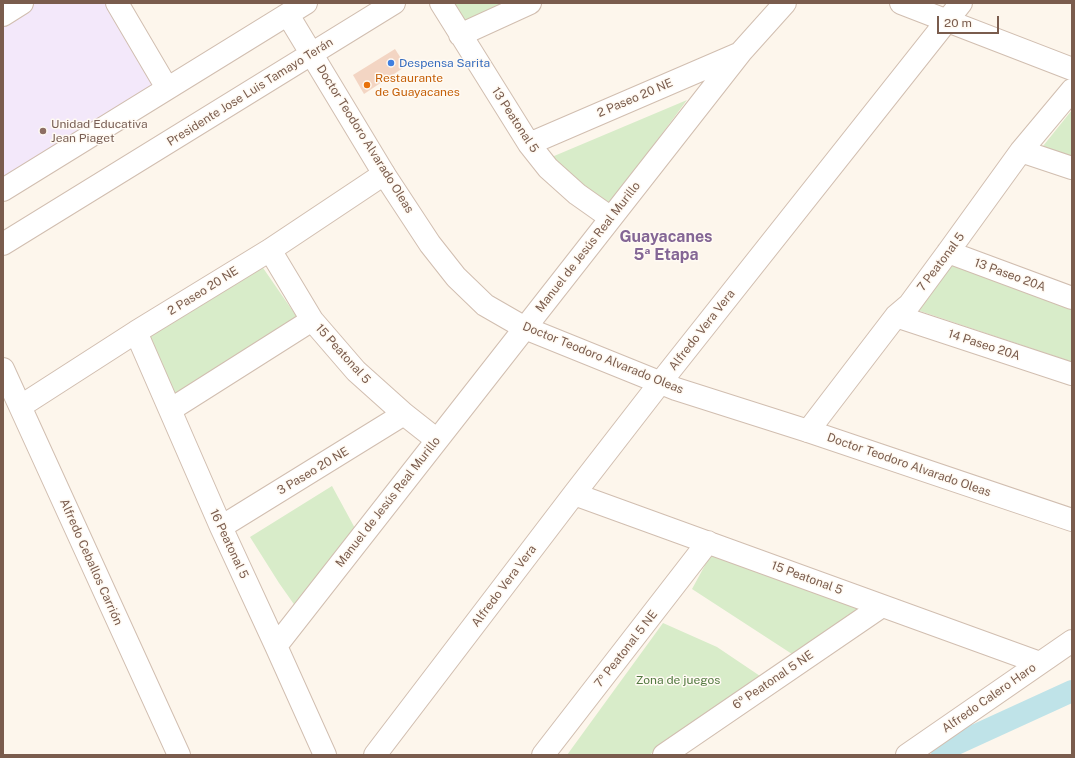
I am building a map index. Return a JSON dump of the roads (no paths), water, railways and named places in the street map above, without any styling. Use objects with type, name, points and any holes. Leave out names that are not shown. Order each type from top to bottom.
[{"type":"street","points":[[3,15],[22,3]]},
{"type":"street","points":[[117,3],[167,88]]},
{"type":"street","points":[[3,190],[167,88],[284,9],[306,3]]},
{"type":"street","name":"Presidente Jose Luis Tamayo Terán","points":[[3,244],[394,3]]},
{"type":"street","name":"13 Peatonal 5","points":[[441,3],[529,144],[548,168],[578,194],[611,218]]},
{"type":"street","points":[[460,35],[530,3]]},
{"type":"street","name":"Manuel de Jesús Real Murillo","points":[[276,646],[741,52],[785,3]]},
{"type":"street","points":[[901,3],[1072,69]]},
{"type":"street","name":"Alfredo Vera Vera","points":[[375,755],[660,383],[961,3]]},
{"type":"street","name":"Doctor Teodoro Alvarado Oleas","points":[[284,9],[384,174],[430,244],[456,277],[485,305],[525,328],[660,383],[1072,520]]},
{"type":"street","name":"2 Paseo 20 NE","points":[[529,144],[741,52]]},
{"type":"street","name":"7 Peatonal 5","points":[[808,431],[896,316],[909,305],[1021,151],[1072,90]]},
{"type":"street","points":[[1021,151],[1072,168]]},
{"type":"street","name":"2 Paseo 20 NE","points":[[20,406],[136,332],[270,250],[384,174]]},
{"type":"street","name":"15 Peatonal 5","points":[[270,250],[312,320],[356,372],[404,414],[437,440]]},
{"type":"street","name":"13 Paseo 20A","points":[[948,252],[1072,298]]},
{"type":"street","name":"14 Paseo 20A","points":[[896,316],[1072,374]]},
{"type":"street","points":[[170,410],[312,320]]},
{"type":"street","name":"16 Peatonal 5","points":[[136,332],[221,527],[325,755]]},
{"type":"street","name":"Alfredo Ceballos Carrión","points":[[3,369],[179,755]]},
{"type":"street","name":"3 Paseo 20 NE","points":[[221,527],[404,414]]},
{"type":"street","name":"15 Peatonal 5","points":[[574,494],[1040,663]]},
{"type":"street","name":"7º Peatonal 5 NE","points":[[544,755],[708,542]]},
{"type":"street","name":"6º Peatonal 5 NE","points":[[664,755],[882,606]]},
{"type":"street","name":"Alfredo Calero Haro","points":[[906,755],[1072,641]]},
{"type":"waterway","points":[[942,755],[954,745],[1072,691]]},
{"type":"place","name":"Despensa Sarita","points":[[391,63]]},
{"type":"place","name":"Restaurante de Guayacanes","points":[[367,85]]},
{"type":"place","name":"Unidad Educativa Jean Piaget","points":[[43,131]]},
{"type":"district","name":"Guayacanes 5ª Etapa","points":[[666,246]]},
{"type":"park label","name":"Zona de juegos","points":[[678,680]]}]
